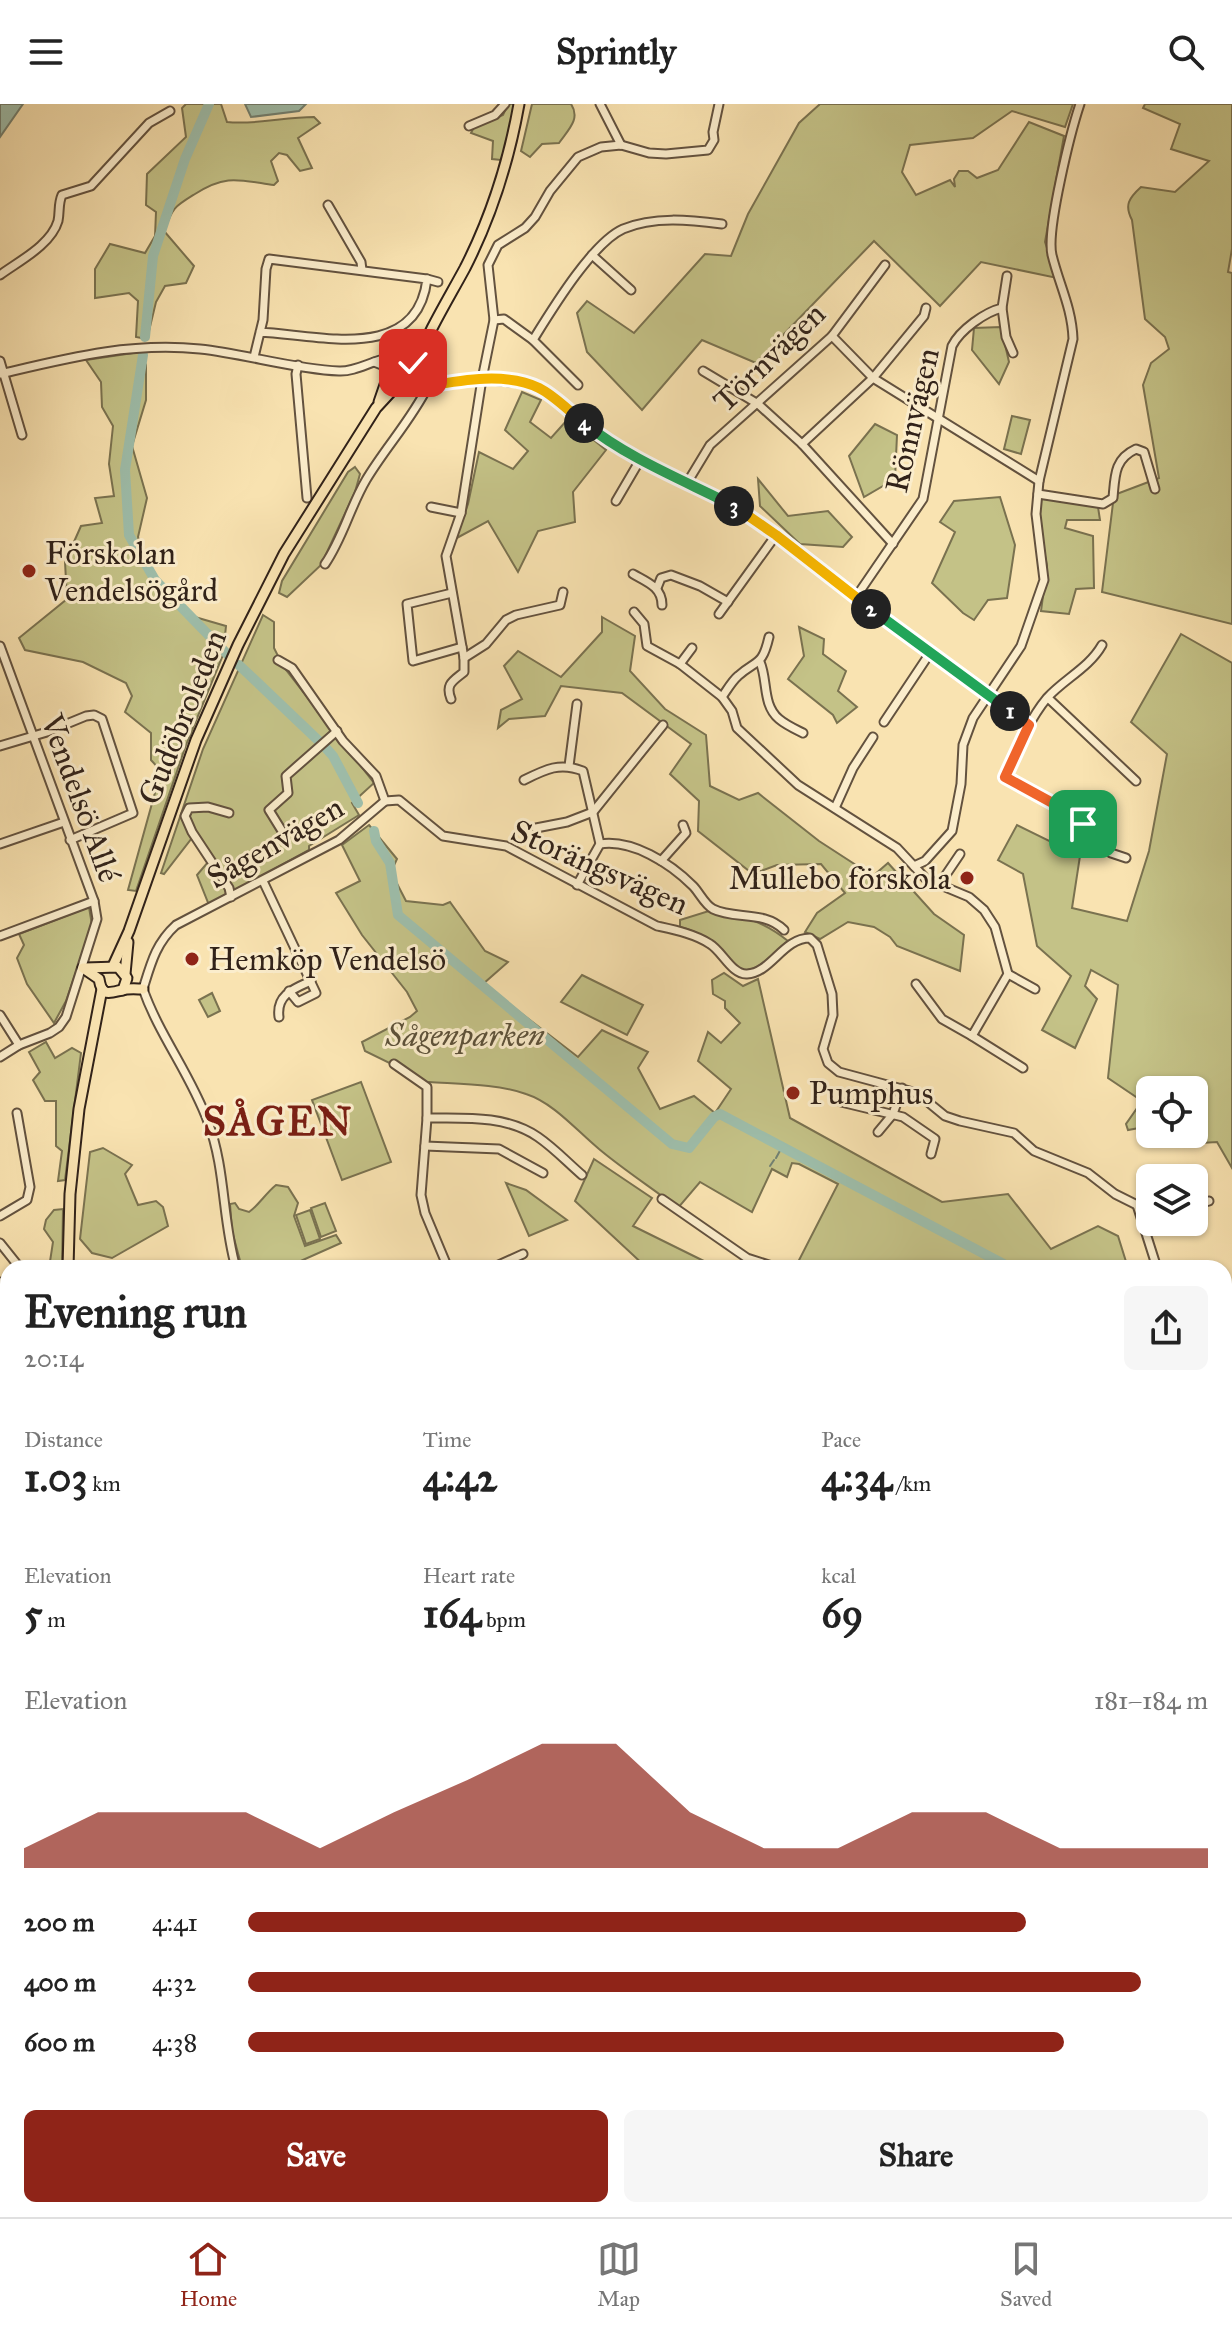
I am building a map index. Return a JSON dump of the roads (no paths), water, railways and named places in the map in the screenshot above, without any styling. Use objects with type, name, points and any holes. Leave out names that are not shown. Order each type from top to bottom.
[{"type":"main road","points":[[428,331],[389,370],[394,380],[403,382],[414,370],[428,331],[466,267],[499,185],[519,104]]},
{"type":"main road","points":[[400,358],[410,361],[414,370]]},
{"type":"main road","name":"Gudöbroleden","points":[[105,971],[129,931],[196,740],[238,645],[284,554],[376,408],[389,370]]},
{"type":"main road","name":"Gudöbroleden","points":[[376,408],[403,382]]},
{"type":"main road","name":"Gudöbroleden","points":[[123,990],[129,931]]},
{"type":"main road","points":[[83,968],[126,976],[143,989]]},
{"type":"main road","points":[[68,1260],[76,1137],[84,1078],[107,992],[105,971]]},
{"type":"main road","points":[[107,992],[143,989]]},
{"type":"street","points":[[469,126],[495,115],[505,104]]},
{"type":"street","points":[[600,104],[621,145]]},
{"type":"street","points":[[451,699],[447,690],[449,684],[464,672],[464,658],[446,556],[461,513],[494,320],[488,265],[498,245],[525,228],[535,217],[550,191],[578,157],[601,147],[621,145],[660,154],[708,150],[714,140],[719,104]]},
{"type":"street","points":[[914,866],[925,861],[952,831],[961,784],[963,745],[973,718],[1021,646],[1044,580],[1036,514],[1039,481],[1073,339],[1073,321],[1051,242],[1071,129],[1080,104]]},
{"type":"street","points":[[0,275],[50,237],[58,220],[62,195],[91,186],[149,123],[170,111]]},
{"type":"street","points":[[328,205],[361,262],[362,270]]},
{"type":"street","points":[[533,340],[592,255],[622,230],[677,218],[722,224]]},
{"type":"street","points":[[592,255],[631,290]]},
{"type":"street","points":[[254,357],[269,259],[438,282]]},
{"type":"street","name":"Törnvägen","points":[[687,483],[710,445],[832,336],[885,265]]},
{"type":"street","points":[[1007,276],[1002,308],[1006,337],[1013,353]]},
{"type":"street","points":[[260,332],[344,340],[369,339],[392,330],[412,317],[424,299],[427,279]]},
{"type":"street","points":[[802,444],[873,378],[924,316],[926,308]]},
{"type":"street","name":"Rönnvägen","points":[[856,597],[923,499],[955,340],[993,310],[1002,308]]},
{"type":"street","points":[[494,320],[504,319],[533,340],[578,385]]},
{"type":"street","points":[[832,336],[873,378],[1039,481]]},
{"type":"street","points":[[1,374],[117,348],[156,346],[254,357],[343,372],[386,357],[400,358]]},
{"type":"street","points":[[0,361],[1,374],[22,435]]},
{"type":"street","points":[[372,362],[389,370]]},
{"type":"street","points":[[298,365],[296,374],[307,498]]},
{"type":"street","points":[[414,370],[428,386]]},
{"type":"street","points":[[703,371],[758,404],[802,444],[893,544]]},
{"type":"street","points":[[403,382],[428,386],[482,379],[520,383],[540,389],[605,440],[736,507],[1029,725]]},
{"type":"street","points":[[325,564],[346,527],[367,477],[428,386]]},
{"type":"street","points":[[1038,494],[1103,504],[1113,498],[1114,470],[1125,454],[1136,449],[1144,452],[1155,489]]},
{"type":"street","points":[[616,501],[640,460]]},
{"type":"street","points":[[431,507],[461,513]]},
{"type":"street","points":[[719,614],[776,535]]},
{"type":"street","points":[[633,574],[657,588],[662,596],[662,605]]},
{"type":"street","points":[[657,588],[661,578],[671,575],[700,586],[728,602]]},
{"type":"street","points":[[464,658],[486,644],[506,620],[560,605],[563,592]]},
{"type":"street","points":[[452,593],[407,604],[413,661],[462,647]]},
{"type":"street","points":[[634,612],[644,624],[647,646],[680,664],[722,697],[732,711],[737,728],[798,785],[897,848],[926,879],[969,897],[984,910],[995,927],[1008,974],[1035,989]]},
{"type":"street","points":[[722,697],[738,676],[760,662],[769,637]]},
{"type":"street","points":[[1102,645],[1095,656],[1048,698],[1029,725],[1005,777],[1069,812],[1111,853],[1126,858]]},
{"type":"street","name":"Vendelsö Allé","points":[[0,646],[94,901],[97,919],[66,1017],[59,1027],[0,1057]]},
{"type":"street","points":[[680,664],[692,648]]},
{"type":"street","points":[[884,722],[930,653]]},
{"type":"street","name":"Sågenvägen","points":[[143,989],[155,951],[162,938],[176,925],[339,840],[385,801],[376,776],[337,731],[292,668],[278,660]]},
{"type":"street","points":[[760,662],[765,673],[768,703],[777,718],[803,733]]},
{"type":"street","points":[[1048,698],[1136,781]]},
{"type":"street","points":[[569,766],[577,704]]},
{"type":"street","points":[[0,746],[86,716],[94,715],[102,719],[133,808],[130,815],[70,840]]},
{"type":"street","points":[[536,828],[567,822],[593,812],[663,725]]},
{"type":"street","points":[[282,831],[269,810],[288,793],[286,776],[337,731]]},
{"type":"street","points":[[835,808],[853,768],[873,737]]},
{"type":"street","points":[[524,780],[550,767],[569,766],[583,771],[600,844],[577,885]]},
{"type":"street","name":"Storängsvägen","points":[[385,801],[399,800],[443,836],[506,846],[657,926],[710,943],[737,972],[746,975],[756,972],[795,941],[810,938],[817,945],[832,994],[833,1015],[823,1049],[828,1063],[839,1072],[902,1088]]},
{"type":"street","points":[[229,813],[197,806],[189,808],[185,816],[229,888],[231,897]]},
{"type":"street","points":[[0,844],[64,822]]},
{"type":"street","points":[[661,861],[686,833],[683,825]]},
{"type":"street","points":[[600,844],[613,842],[628,845],[661,861],[681,875],[712,909],[756,916],[784,930]]},
{"type":"street","points":[[939,885],[960,854]]},
{"type":"street","name":"Sågenvägen","points":[[263,881],[311,981]]},
{"type":"street","points":[[0,936],[94,901]]},
{"type":"street","points":[[972,1036],[1008,974]]},
{"type":"street","points":[[279,1017],[278,1007],[289,991],[311,981],[316,993],[298,1002],[289,991]]},
{"type":"street","points":[[916,984],[942,1019],[1023,1068]]},
{"type":"street","points":[[143,989],[208,1120],[221,1170],[227,1229],[234,1260]]},
{"type":"street","points":[[0,1015],[19,1045]]},
{"type":"street","points":[[394,1064],[427,1087],[421,1195],[445,1260]]},
{"type":"street","points":[[878,1132],[893,1114],[902,1088],[917,1093],[945,1116],[1014,1133],[1034,1151],[1088,1173],[1115,1194],[1136,1204]]},
{"type":"street","points":[[841,1102],[903,1117],[935,1139],[931,1154]]},
{"type":"street","points":[[0,1216],[27,1200],[30,1187],[17,1113]]},
{"type":"street","points":[[427,1118],[495,1120],[516,1126],[538,1137],[582,1175]]},
{"type":"street","points":[[425,1146],[499,1149],[543,1173]]},
{"type":"street","points":[[662,1199],[753,1260]]},
{"type":"street","points":[[1147,1236],[1154,1260]]},
{"type":"street","points":[[0,1243],[14,1260]]},
{"type":"street","points":[[510,1260],[523,1254]]},
{"type":"waterway","points":[[145,337],[153,256],[185,159],[209,104]]},
{"type":"waterway","points":[[143,355],[125,470],[129,535],[155,580],[228,655]]},
{"type":"waterway","points":[[239,665],[319,741]]},
{"type":"waterway","points":[[325,747],[358,803]]},
{"type":"waterway","points":[[374,831],[376,841],[390,863],[398,915],[672,1144],[689,1148],[714,1117],[720,1114],[996,1260]]},
{"type":"waterway","points":[[776,1158],[782,1147]]},
{"type":"waterway","points":[[770,1166],[774,1160]]},
{"type":"place","name":"Förskolan Vendelsögård","points":[[29,571]]},
{"type":"place","name":"Mullebo förskola","points":[[967,878]]},
{"type":"place","name":"Hemköp Vendelsö","points":[[192,959]]},
{"type":"place","name":"Pumphus","points":[[793,1093]]},
{"type":"district","name":"SÅGEN","points":[[278,1121]]},
{"type":"park label","name":"Sågenparken","points":[[465,1035]]}]
